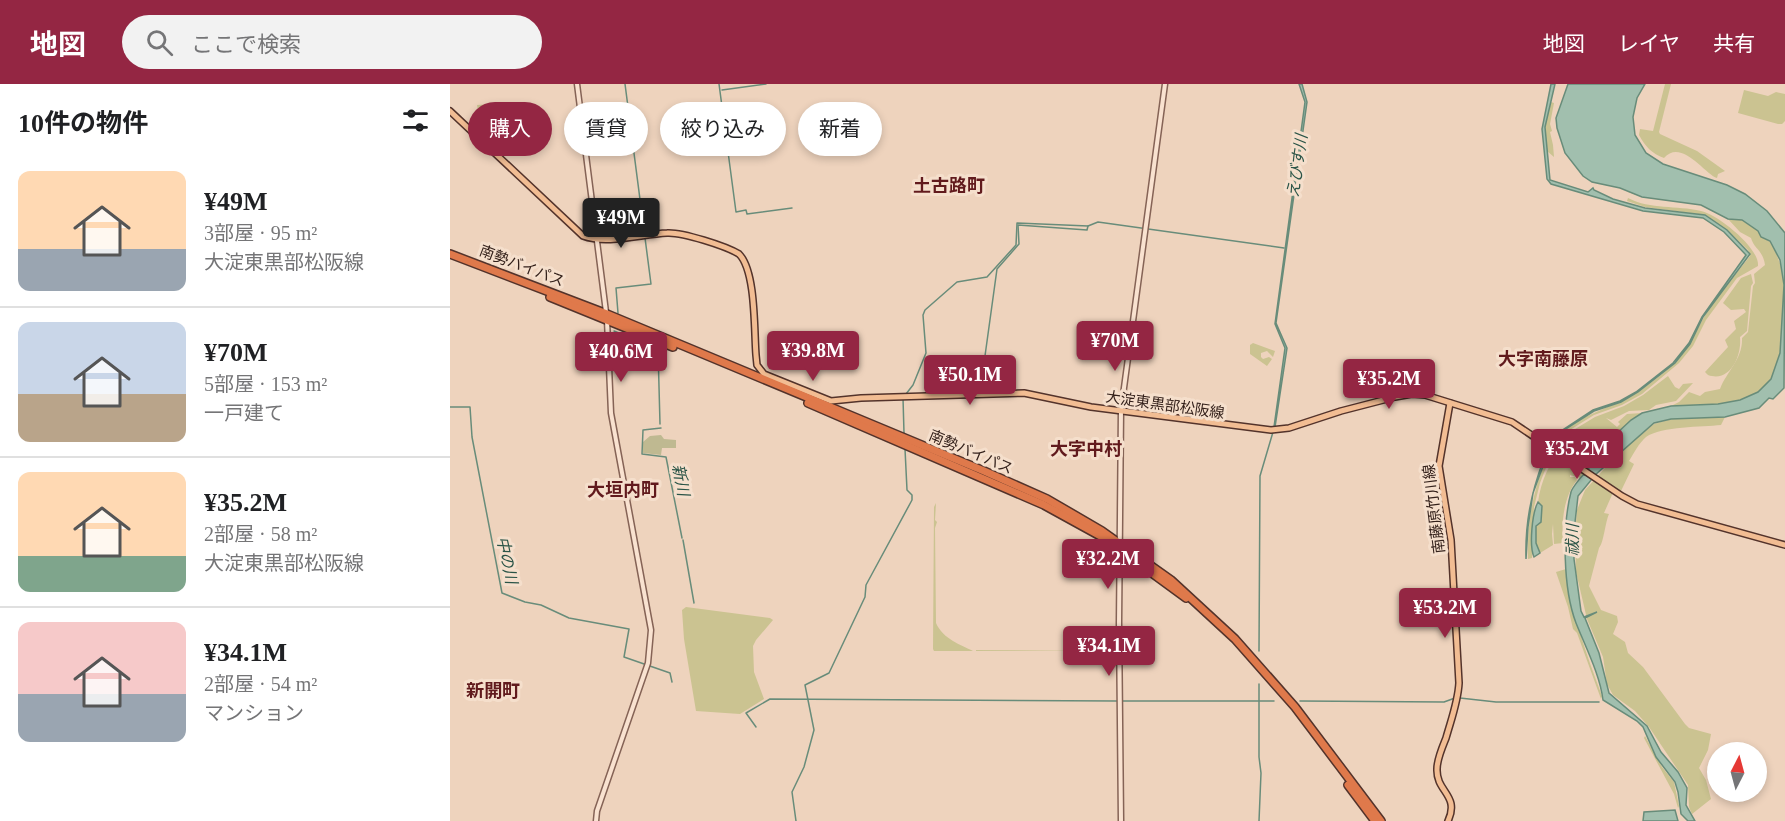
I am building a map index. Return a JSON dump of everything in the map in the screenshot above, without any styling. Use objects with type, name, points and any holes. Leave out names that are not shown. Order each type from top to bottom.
[{"type":"highway","name":"南勢バイパス","points":[[450,256],[607,317],[1025,495],[1120,546],[1172,580],[1236,639],[1276,684],[1381,821]]},
{"type":"highway","name":"南勢バイパス","points":[[1120,546],[1186,598],[1247,657],[1277,692],[1375,821]]},
{"type":"main road","points":[[450,111],[577,231],[583,236],[597,240]]},
{"type":"main road","name":"大淀東黒部松阪線","points":[[597,240],[678,233],[735,251],[744,258],[751,278],[756,361],[764,374],[831,401],[904,396],[1024,393],[1091,406],[1271,430],[1289,428],[1341,411],[1406,395],[1423,395],[1512,422],[1645,508],[1785,545]]},
{"type":"main road","name":"南藤原竹川線","points":[[1448,821],[1452,802],[1440,784],[1437,768],[1457,698],[1459,683],[1451,540],[1439,466],[1449,403]]},
{"type":"street","points":[[577,84],[607,317],[611,413],[650,618],[651,647],[647,665],[597,811],[596,821]]},
{"type":"street","points":[[1121,821],[1121,410],[1165,84]]},
{"type":"shaded area","points":[[1665,84],[1671,84],[1660,134],[1697,151],[1725,171],[1718,174],[1717,178],[1685,154],[1671,153],[1664,158],[1652,152],[1639,135],[1640,129],[1653,131]]},
{"type":"shaded area","points":[[1744,90],[1768,96],[1776,92],[1785,94],[1785,121],[1778,124],[1738,113]]},
{"type":"shaded area","points":[[1551,102],[1554,103],[1550,124],[1552,131],[1550,132],[1554,157],[1547,151],[1545,127]]},
{"type":"shaded area","points":[[1638,180],[1762,227],[1776,253],[1782,269],[1784,285],[1780,353],[1771,379],[1758,392],[1740,400],[1718,404],[1671,406],[1689,392],[1700,396],[1705,392],[1720,389],[1737,359],[1742,338],[1748,332],[1755,283],[1754,274],[1765,265],[1751,238],[1740,232],[1728,219],[1701,205],[1642,197],[1628,192]]},
{"type":"shaded area","points":[[1628,198],[1655,206],[1692,209],[1708,213],[1727,225],[1745,241],[1757,259],[1758,266],[1737,278],[1706,320],[1693,346],[1679,363],[1642,394],[1622,405],[1594,415],[1562,435],[1554,447],[1549,444],[1552,444],[1568,427],[1631,396],[1672,365],[1681,356],[1714,303],[1750,256],[1748,250],[1727,230],[1706,215],[1645,207],[1627,201]]},
{"type":"shaded area","points":[[1751,274],[1753,283],[1747,331],[1740,337],[1737,359],[1723,375],[1708,375],[1705,372],[1728,347],[1725,340],[1736,329],[1734,321],[1746,312],[1744,309],[1731,310],[1723,303],[1741,278]]},
{"type":"shaded area","points":[[1253,343],[1275,351],[1273,357],[1267,351],[1261,353],[1263,359],[1269,357],[1272,359],[1267,366],[1250,354],[1250,345]]},
{"type":"shaded area","points":[[1668,376],[1679,389],[1683,384],[1693,383],[1676,401],[1656,405],[1649,410],[1629,411],[1611,420],[1606,418],[1617,427],[1620,424],[1618,422],[1627,414],[1642,413],[1622,430],[1580,478],[1570,475],[1577,480],[1564,510],[1563,543],[1554,544],[1553,524],[1553,545],[1540,553],[1536,543],[1536,526],[1541,521],[1542,506],[1538,502],[1539,494],[1554,458],[1563,446],[1558,450],[1556,448],[1562,437],[1595,417],[1624,406]]},
{"type":"shaded area","points":[[1725,417],[1721,425],[1662,431],[1653,433],[1641,442],[1629,461],[1634,464],[1621,491],[1615,488],[1604,513],[1609,514],[1589,586],[1601,610],[1617,616],[1618,622],[1613,634],[1625,642],[1628,653],[1643,667],[1685,724],[1689,728],[1711,734],[1710,742],[1707,742],[1707,752],[1699,768],[1707,784],[1707,802],[1692,814],[1689,807],[1688,785],[1649,727],[1635,711],[1613,695],[1607,684],[1603,657],[1587,619],[1576,572],[1577,510],[1585,490],[1617,454],[1654,424],[1671,419]]},
{"type":"shaded area","points":[[661,435],[664,439],[676,440],[676,448],[662,448],[661,455],[643,453],[643,442],[650,436]]},
{"type":"shaded area","points":[[1543,458],[1549,460],[1534,507],[1532,558],[1528,559],[1531,510],[1545,462]]},
{"type":"shaded area","points":[[936,503],[936,623],[948,637],[973,651],[934,651],[933,649],[934,507]]},
{"type":"shaded area","points":[[1566,569],[1576,618],[1602,696],[1601,699],[1577,633],[1573,629],[1556,572]]},
{"type":"shaded area","points":[[686,607],[773,620],[753,646],[754,672],[764,699],[740,714],[696,711],[684,639],[682,610]]},
{"type":"shaded area","points":[[1100,627],[1111,627],[1115,631],[1116,651],[1090,651],[1099,641]]},
{"type":"shaded area","points":[[976,650],[1090,651],[976,651]]},
{"type":"shaded area","points":[[1645,736],[1662,767],[1674,782],[1678,808],[1674,794]]},
{"type":"water","name":"えびす川","points":[[1299,84],[1302,84],[1307,102],[1276,323],[1287,348],[1274,427],[1285,348],[1275,324],[1305,102]]},
{"type":"water","points":[[1551,84],[1555,84],[1545,127],[1550,180],[1588,192],[1593,188],[1613,199],[1645,208],[1705,215],[1727,230],[1750,254],[1703,317],[1690,344],[1675,363],[1638,392],[1621,402],[1594,411],[1556,435],[1552,443],[1555,435],[1593,410],[1620,401],[1636,392],[1673,363],[1689,343],[1702,317],[1746,255],[1724,232],[1703,218],[1643,211],[1551,184],[1547,179],[1542,129]]},
{"type":"water","points":[[1568,84],[1645,84],[1637,98],[1633,117],[1635,135],[1646,153],[1663,164],[1727,185],[1745,194],[1767,211],[1785,233],[1784,388],[1759,408],[1725,417],[1671,419],[1654,423],[1595,475],[1587,470],[1615,435],[1642,413],[1671,406],[1718,404],[1740,400],[1758,392],[1771,379],[1780,353],[1784,285],[1780,260],[1770,241],[1761,237],[1758,231],[1742,220],[1728,219],[1701,205],[1642,197],[1620,188],[1592,182],[1583,176],[1565,153],[1557,128],[1556,118]]},
{"type":"water","points":[[1543,461],[1545,461],[1533,492]]},
{"type":"water","name":"祓川","points":[[1584,474],[1592,479],[1578,496],[1574,531],[1574,559],[1581,611],[1584,617],[1597,612],[1585,618],[1599,653],[1609,693],[1647,726],[1661,752],[1678,772],[1687,788],[1686,805],[1695,821],[1688,821],[1681,814],[1675,782],[1656,757],[1643,727],[1603,700],[1596,671],[1576,623],[1568,593],[1565,540],[1571,492]]},
{"type":"water","points":[[1533,494],[1528,527],[1526,559],[1528,521]]},
{"type":"water","points":[[1538,502],[1542,506],[1541,522],[1536,526],[1536,543],[1540,553],[1534,557],[1532,529]]},
{"type":"water","points":[[1675,810],[1678,821],[1643,821],[1644,812]]},
{"type":"waterway","name":"新川","points":[[618,313],[616,288],[651,284],[625,84]]},
{"type":"waterway","points":[[719,84],[736,212],[746,210],[747,214],[792,208]]},
{"type":"waterway","points":[[722,90],[766,84]]},
{"type":"waterway","points":[[980,392],[997,269],[1019,244],[1018,225],[1087,230],[1088,226],[1098,222],[1284,248]]},
{"type":"waterway","points":[[906,394],[913,385],[926,353],[923,315],[925,310],[957,282],[987,277],[1016,245],[1017,223],[1088,226]]},
{"type":"waterway","name":"新川","points":[[614,331],[658,349],[660,424]]},
{"type":"waterway","points":[[903,398],[904,433]]},
{"type":"waterway","name":"中の川","points":[[450,407],[470,407],[472,437],[502,593],[525,602],[541,605],[569,618],[629,629],[624,657],[670,673],[672,682]]},
{"type":"waterway","name":"新川","points":[[661,428],[643,430],[642,454],[666,457],[682,538]]},
{"type":"waterway","points":[[1259,651],[1260,476],[1273,432]]},
{"type":"waterway","points":[[796,821],[792,792],[804,767],[814,730],[805,685],[829,673],[865,597],[866,585],[912,500],[912,495],[907,490],[905,449]]},
{"type":"waterway","name":"新川","points":[[683,540],[694,603]]},
{"type":"waterway","points":[[1259,684],[1261,773],[1259,821]]},
{"type":"waterway","points":[[1300,701],[1444,702],[1455,698]]},
{"type":"waterway","points":[[1460,698],[1496,702],[1599,702]]},
{"type":"waterway","points":[[756,727],[746,713],[770,699],[1117,701]]},
{"type":"waterway","points":[[1122,701],[1274,701]]},
{"type":"district","name":"土古路町","points":[[949,186]]},
{"type":"district","name":"大字南藤原","points":[[1543,359]]},
{"type":"district","name":"大字中村","points":[[1086,449]]},
{"type":"district","name":"大垣内町","points":[[623,490]]},
{"type":"district","name":"新開町","points":[[493,691]]}]
